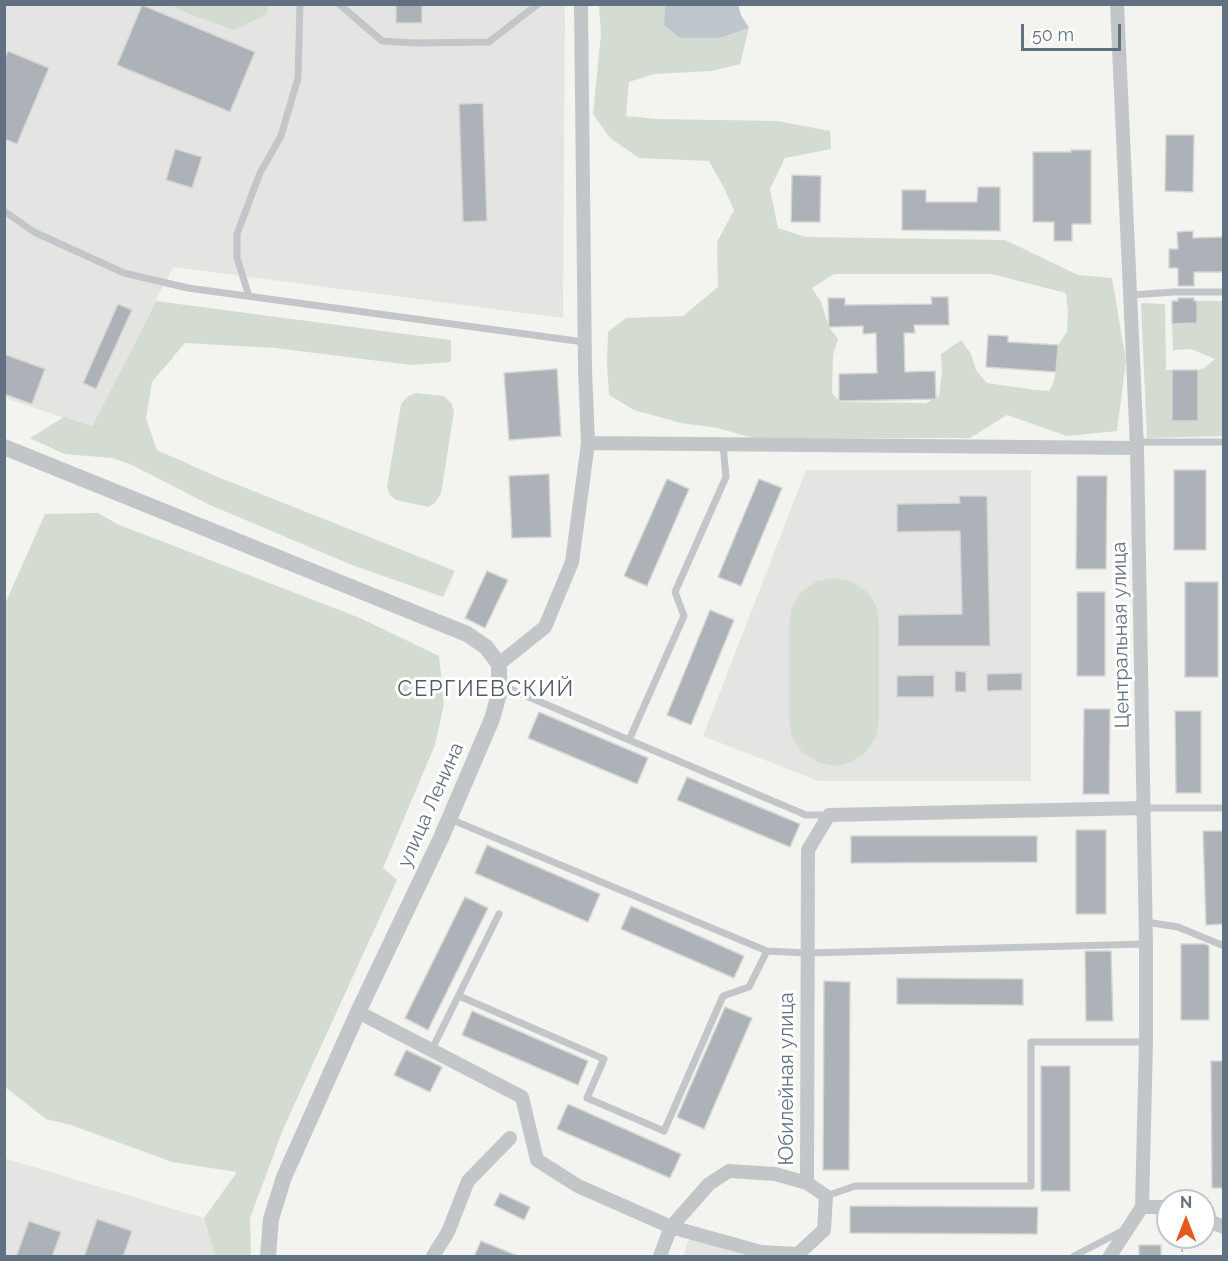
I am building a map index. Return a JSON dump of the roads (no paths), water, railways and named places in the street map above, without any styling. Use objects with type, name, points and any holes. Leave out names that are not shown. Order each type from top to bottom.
[{"type":"street","points":[[4,447],[467,634],[486,646],[499,664],[545,627],[572,562],[588,443],[584,342],[581,4]]},
{"type":"street","name":"Центральная улица","points":[[1117,4],[1137,445],[1146,922],[1142,1206]]},
{"type":"street","points":[[588,443],[1137,445]]},
{"type":"street","name":"улица Ленина","points":[[268,1257],[271,1219],[284,1177],[358,1012],[450,819],[492,719],[498,694],[499,664]]},
{"type":"street","points":[[829,815],[1143,808]]},
{"type":"street","name":"Юбилейная улица","points":[[826,1196],[807,1183],[808,850],[829,815]]},
{"type":"street","points":[[358,1012],[522,1097],[537,1160],[578,1186],[671,1227],[761,1252],[798,1254],[824,1230],[826,1196]]},
{"type":"street","points":[[433,1257],[448,1232],[468,1181],[510,1138]]},
{"type":"street","points":[[660,1257],[671,1227],[709,1184],[729,1171],[775,1174],[807,1183]]},
{"type":"street","points":[[1110,1257],[1142,1206],[1156,1207]]},
{"type":"lane","points":[[249,296],[237,258],[237,234],[260,173],[281,136],[298,78],[300,4]]},
{"type":"lane","points":[[339,4],[382,41],[414,43],[489,42],[538,4]]},
{"type":"lane","points":[[4,211],[34,232],[124,273],[188,288],[584,342]]},
{"type":"lane","points":[[1131,295],[1224,292]]},
{"type":"lane","points":[[1137,445],[1224,442]]},
{"type":"lane","points":[[629,740],[684,616],[675,592],[726,477],[723,444]]},
{"type":"lane","points":[[499,684],[806,815],[829,815]]},
{"type":"lane","points":[[1143,808],[1224,808]]},
{"type":"lane","points":[[450,819],[766,951],[808,953],[1146,944]]},
{"type":"lane","points":[[432,1049],[499,914]]},
{"type":"lane","points":[[1146,922],[1178,927],[1224,946]]},
{"type":"lane","points":[[459,996],[604,1059],[587,1098],[664,1131],[723,996],[748,987],[766,951]]},
{"type":"lane","points":[[826,1196],[855,1186],[1031,1186],[1031,1042],[1146,1042]]},
{"type":"lane","points":[[1074,1257],[1128,1228]]},
{"type":"district","name":"СЕРГИЕВСКИЙ","points":[[486,689]]}]
